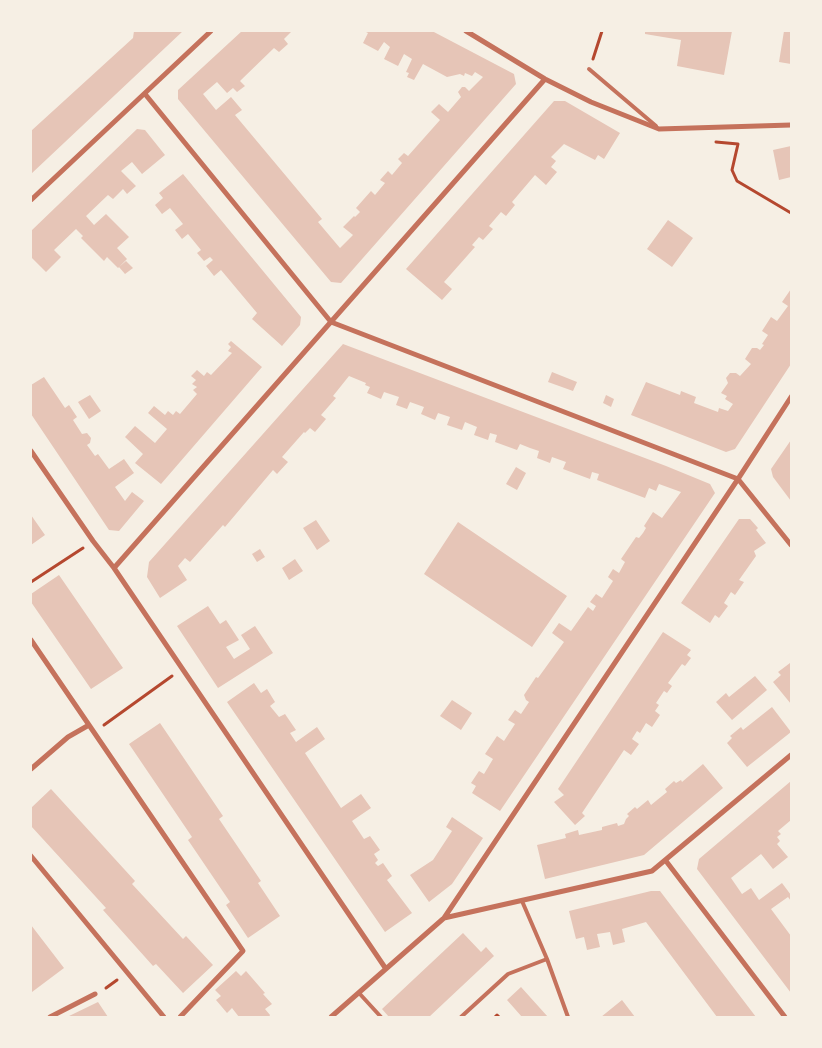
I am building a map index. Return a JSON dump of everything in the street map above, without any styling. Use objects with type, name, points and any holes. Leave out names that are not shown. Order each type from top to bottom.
[{"type":"street","points":[[31,200],[211,31]]},
{"type":"street","points":[[466,31],[545,79],[591,102],[658,129],[791,125]]},
{"type":"street","points":[[114,568],[545,79]]},
{"type":"street","points":[[145,94],[331,322],[738,479],[791,545]]},
{"type":"street","points":[[331,1017],[444,918],[791,397]]},
{"type":"street","points":[[31,450],[93,541],[114,568],[386,969]]},
{"type":"street","points":[[31,640],[243,951],[180,1017]]},
{"type":"street","points":[[31,769],[68,737],[89,725]]},
{"type":"street","points":[[444,918],[652,871],[791,755]]},
{"type":"street","points":[[31,856],[164,1017]]},
{"type":"street","points":[[666,860],[785,1017]]},
{"type":"street","points":[[50,1017],[95,994]]},
{"type":"lane","points":[[590,69],[658,129]]},
{"type":"lane","points":[[522,901],[568,1017]]},
{"type":"lane","points":[[461,1017],[508,974],[546,959]]},
{"type":"lane","points":[[359,993],[381,1017]]},
{"type":"path","points":[[590,69],[602,31]]},
{"type":"path","points":[[714,142],[738,144],[732,170],[737,181],[791,213]]},
{"type":"path","points":[[31,582],[93,541]]},
{"type":"path","points":[[94,732],[183,669]]},
{"type":"path","points":[[95,994],[128,974]]},
{"type":"path","points":[[495,1017],[497,1015],[499,1017]]},
{"type":"building","points":[[134,31],[183,31],[31,174],[31,131],[133,38]]},
{"type":"building","points":[[242,31],[292,31],[284,39],[288,44],[279,52],[274,48],[240,81],[245,86],[237,92],[233,88],[227,93],[217,82],[203,94],[216,110],[231,97],[242,110],[235,115],[322,219],[318,222],[340,248],[353,235],[343,227],[360,212],[356,208],[371,191],[375,195],[385,183],[380,180],[388,171],[392,175],[402,163],[398,159],[404,153],[408,156],[440,120],[431,112],[439,104],[448,112],[461,97],[458,92],[462,87],[469,91],[483,77],[475,72],[472,76],[465,73],[464,76],[460,74],[447,77],[423,64],[414,80],[407,77],[409,73],[406,72],[412,59],[404,54],[398,66],[384,59],[390,47],[384,42],[378,51],[363,43],[368,33],[364,31],[432,31],[514,74],[516,84],[341,283],[331,282],[178,99],[178,90]]},
{"type":"building","points":[[645,31],[732,31],[724,75],[677,66],[681,40],[645,34]]},
{"type":"building","points":[[784,31],[791,31],[791,64],[779,62]]},
{"type":"building","points":[[554,101],[565,101],[620,133],[604,159],[598,155],[595,160],[564,144],[551,157],[556,161],[551,167],[557,172],[546,185],[535,175],[512,202],[515,205],[506,216],[501,212],[489,226],[493,229],[483,240],[479,237],[472,245],[475,247],[444,282],[452,289],[442,300],[406,269]]},
{"type":"building","points":[[137,129],[145,130],[165,155],[142,174],[132,162],[121,171],[136,186],[127,194],[123,189],[113,199],[108,195],[86,216],[94,225],[106,214],[129,237],[117,248],[127,259],[118,268],[107,257],[104,261],[81,238],[83,236],[76,229],[54,250],[61,257],[46,272],[31,257],[31,231]]},
{"type":"building","points":[[791,146],[791,177],[779,180],[773,150]]},
{"type":"building","points":[[183,174],[301,317],[300,325],[282,346],[252,319],[257,313],[221,270],[214,276],[206,266],[213,260],[210,257],[204,261],[197,253],[201,250],[188,234],[182,239],[175,230],[183,224],[170,208],[162,214],[155,205],[163,198],[159,193]]},
{"type":"building","points":[[668,220],[693,238],[672,267],[647,249]]},
{"type":"building","points":[[126,261],[133,268],[125,274],[119,267]]},
{"type":"building","points":[[791,289],[791,364],[735,449],[726,452],[631,415],[646,382],[680,395],[681,391],[696,397],[694,403],[718,412],[719,408],[728,411],[733,404],[725,399],[727,396],[721,393],[728,383],[726,378],[730,373],[736,373],[740,376],[751,364],[745,359],[752,348],[760,350],[764,345],[762,344],[768,335],[762,331],[771,317],[777,321],[788,306],[782,302]]},
{"type":"building","points":[[231,341],[262,367],[161,484],[135,463],[143,454],[125,437],[135,426],[155,443],[167,429],[148,413],[154,406],[165,415],[168,411],[173,415],[176,411],[180,414],[197,394],[193,390],[197,387],[192,384],[196,380],[191,376],[197,370],[204,376],[207,372],[211,375],[232,353],[228,351],[231,347],[228,344]]},
{"type":"building","points":[[343,344],[666,466],[710,484],[715,493],[500,811],[472,793],[476,786],[471,783],[479,771],[484,774],[493,759],[485,754],[497,736],[504,741],[515,724],[508,720],[515,710],[521,714],[529,702],[524,695],[564,642],[552,633],[559,623],[571,631],[588,607],[593,611],[596,606],[590,602],[596,594],[602,598],[613,581],[608,577],[613,569],[619,573],[625,562],[621,559],[636,537],[639,538],[643,533],[646,528],[644,526],[653,512],[662,518],[681,492],[659,484],[656,491],[649,488],[645,498],[597,480],[599,474],[592,472],[590,479],[563,469],[566,462],[552,457],[550,463],[537,458],[539,451],[520,444],[517,450],[495,442],[497,435],[490,433],[488,440],[474,435],[477,427],[465,422],[462,430],[447,425],[450,417],[438,413],[435,420],[421,414],[424,407],[410,402],[407,409],[396,405],[399,397],[384,392],[381,399],[367,393],[370,387],[365,385],[366,383],[349,376],[333,396],[336,398],[321,415],[326,419],[315,432],[310,428],[304,432],[282,457],[288,462],[277,474],[273,470],[225,527],[223,525],[190,562],[185,558],[178,566],[187,580],[160,598],[147,577],[149,562]]},
{"type":"building","points":[[552,372],[577,382],[573,391],[548,382]]},
{"type":"building","points":[[44,377],[65,408],[69,405],[77,417],[73,420],[82,434],[87,433],[91,438],[90,443],[87,445],[95,456],[98,454],[109,469],[124,459],[134,473],[115,487],[125,501],[132,492],[144,501],[119,531],[109,530],[31,414],[31,385]]},
{"type":"building","points":[[90,395],[101,411],[89,419],[78,402]]},
{"type":"building","points":[[606,395],[614,399],[611,407],[603,403]]},
{"type":"building","points":[[791,440],[791,501],[773,477],[771,469]]},
{"type":"building","points":[[516,467],[526,473],[517,490],[506,484]]},
{"type":"building","points":[[31,515],[45,535],[31,545]]},
{"type":"building","points":[[739,519],[750,519],[758,528],[756,530],[766,543],[754,551],[756,556],[739,580],[744,582],[735,595],[731,592],[724,603],[728,606],[719,618],[715,615],[710,623],[681,603]]},
{"type":"building","points":[[316,520],[330,541],[317,550],[303,528]]},
{"type":"building","points":[[458,522],[567,596],[532,647],[424,574]]},
{"type":"building","points":[[260,549],[265,557],[257,562],[252,554]]},
{"type":"building","points":[[295,559],[303,571],[289,580],[282,568]]},
{"type":"building","points":[[59,575],[123,668],[91,689],[31,602],[31,594]]},
{"type":"building","points":[[208,606],[220,624],[226,620],[239,640],[226,647],[234,659],[250,649],[241,635],[255,626],[273,653],[218,688],[177,626]]},
{"type":"building","points":[[663,632],[691,650],[687,655],[691,658],[685,666],[682,664],[668,683],[672,686],[667,693],[664,691],[656,703],[659,705],[655,711],[660,715],[652,727],[646,723],[640,733],[637,731],[632,739],[639,744],[631,755],[624,750],[582,813],[585,816],[575,825],[554,802],[564,795],[558,789]]},
{"type":"building","points":[[790,663],[791,704],[773,682],[781,675],[778,672]]},
{"type":"building","points":[[755,676],[767,690],[732,720],[716,702],[726,693],[729,697]]},
{"type":"building","points":[[254,683],[261,693],[267,689],[275,702],[270,706],[279,717],[285,714],[296,730],[290,733],[296,742],[317,727],[325,739],[305,753],[341,808],[361,794],[371,808],[352,821],[364,839],[370,836],[380,850],[374,854],[378,860],[375,863],[378,866],[383,863],[392,876],[387,880],[412,913],[385,932],[227,702]]},
{"type":"building","points":[[452,700],[472,713],[461,730],[440,716]]},
{"type":"building","points":[[772,707],[791,732],[747,767],[727,743],[732,738],[730,736],[741,727],[743,730]]},
{"type":"building","points":[[160,723],[223,816],[219,819],[261,881],[258,883],[280,916],[248,938],[226,905],[230,902],[188,840],[192,837],[129,744]]},
{"type":"building","points":[[703,764],[723,788],[644,855],[545,879],[537,845],[566,838],[565,834],[578,830],[579,835],[602,830],[602,827],[617,823],[618,826],[624,824],[629,816],[627,814],[635,807],[637,809],[648,800],[651,805],[667,792],[665,789],[674,781],[676,783],[681,780],[682,782]]},
{"type":"building","points":[[791,781],[791,820],[778,831],[781,834],[777,837],[780,841],[777,844],[788,857],[773,869],[761,854],[731,878],[742,894],[751,888],[759,900],[782,883],[791,895],[791,901],[788,897],[771,909],[791,936],[791,993],[697,869],[699,859]]},
{"type":"building","points":[[51,789],[135,881],[132,884],[183,939],[186,936],[213,965],[183,993],[156,964],[153,966],[103,910],[106,908],[31,826],[31,808]]},
{"type":"building","points":[[452,817],[483,838],[452,884],[429,902],[410,875],[433,860],[452,831],[446,827]]},
{"type":"building","points":[[651,891],[660,891],[756,1017],[717,1017],[646,922],[622,929],[625,942],[613,945],[610,932],[597,934],[600,947],[587,950],[584,937],[576,939],[569,911]]},
{"type":"building","points":[[31,925],[64,968],[32,992],[31,991]]},
{"type":"building","points":[[463,933],[481,952],[486,947],[494,956],[429,1017],[389,1017],[382,1009]]},
{"type":"building","points":[[236,971],[241,976],[246,971],[265,993],[263,994],[272,1004],[265,1009],[270,1015],[269,1017],[239,1017],[232,1008],[227,1013],[216,1000],[221,996],[215,990]]},
{"type":"building","points":[[521,987],[548,1017],[522,1017],[507,1000]]},
{"type":"building","points":[[622,1000],[635,1017],[601,1017]]},
{"type":"building","points":[[98,1002],[108,1017],[67,1017]]}]
